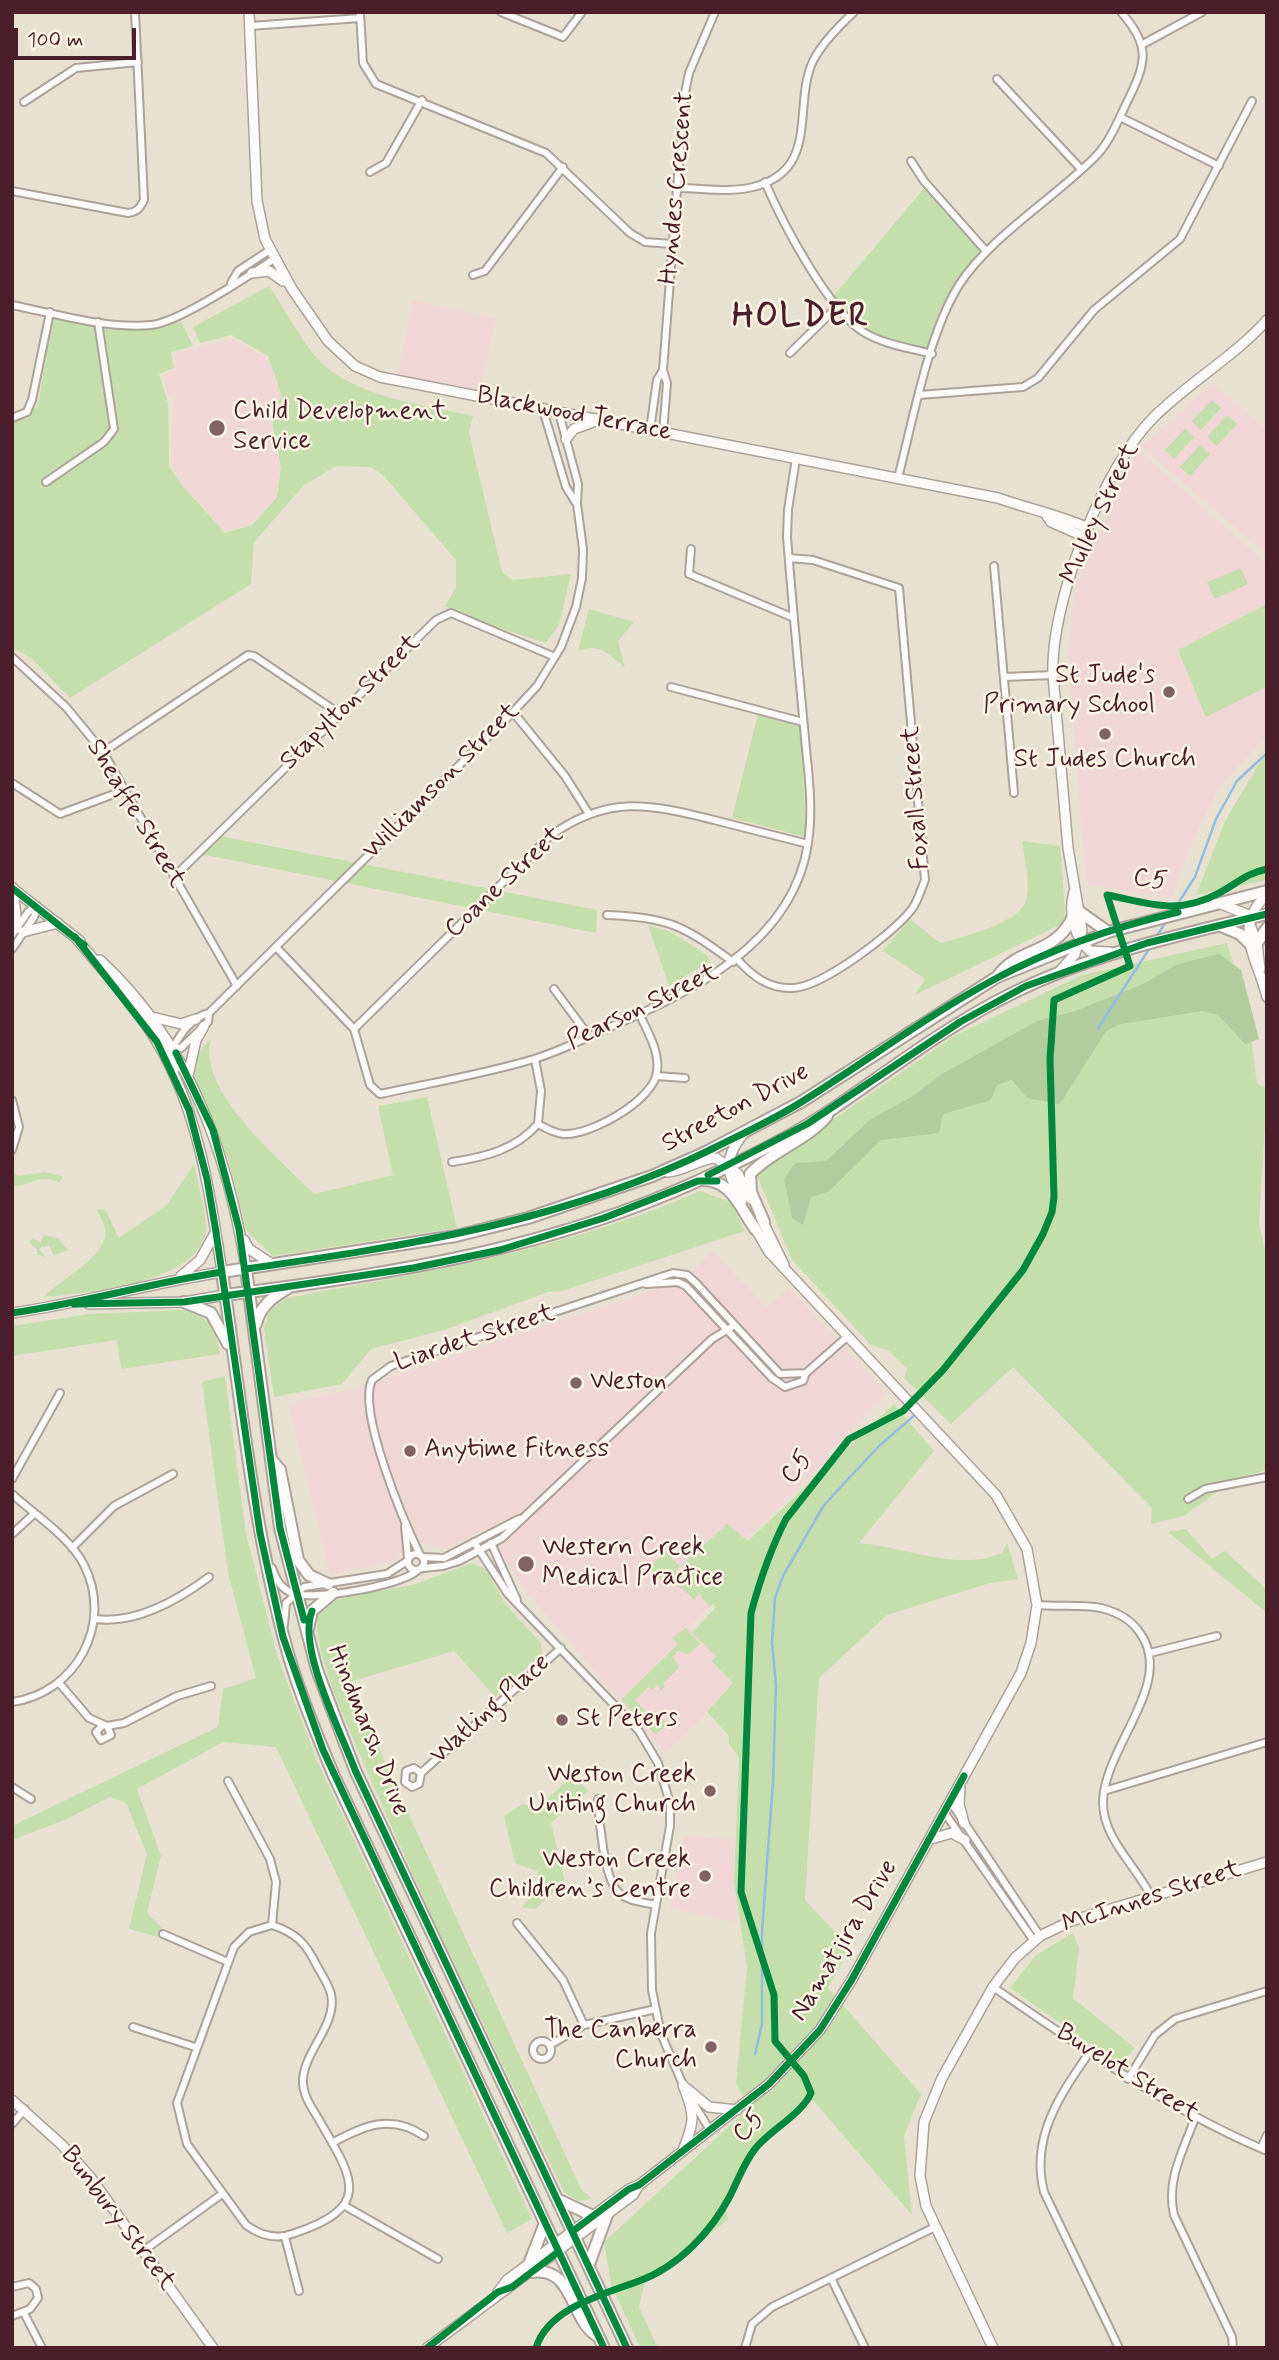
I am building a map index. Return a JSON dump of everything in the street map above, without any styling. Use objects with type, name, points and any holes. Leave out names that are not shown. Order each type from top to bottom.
[{"type":"main road","name":"Blackwood Terrace","points":[[249,12],[257,201],[272,254],[292,289],[328,341],[366,372],[543,410],[998,498],[1047,516],[1055,514],[1086,532]]},
{"type":"main road","points":[[252,274],[263,270],[276,274],[292,289]]},
{"type":"main road","name":"Mulley Street","points":[[1080,941],[1068,848],[1053,675],[1052,648],[1059,608],[1086,532],[1134,438],[1155,415],[1267,320]]},
{"type":"main road","points":[[566,439],[574,429],[598,420]]},
{"type":"main road","points":[[13,888],[17,932],[58,923]]},
{"type":"main road","name":"Hindmarsh Drive","points":[[13,888],[75,937],[112,971],[152,1017],[173,1047],[213,1130],[239,1229],[246,1269],[281,1528],[317,1670],[355,1770],[627,2348]]},
{"type":"main road","points":[[1248,919],[1255,904],[1267,892]]},
{"type":"main road","name":"Streeton Drive","points":[[12,1313],[74,1304],[170,1280],[456,1237],[528,1218],[662,1172],[744,1133],[802,1102],[998,977],[1080,941],[1108,932],[1162,916],[1267,892]]},
{"type":"main road","points":[[1215,903],[1239,909],[1248,919],[1267,997]]},
{"type":"main road","points":[[998,977],[1006,965],[1059,939],[1076,914],[1108,932]]},
{"type":"main road","name":"Streeton Drive","points":[[74,1304],[184,1302],[413,1268],[500,1250],[604,1218],[729,1166],[833,1108],[960,1022],[1008,995],[1058,973],[1120,951],[1267,914]]},
{"type":"main road","points":[[1220,925],[1240,933],[1254,944]]},
{"type":"main road","points":[[1254,944],[1267,928]]},
{"type":"main road","name":"Hindmarsh Drive","points":[[75,937],[157,1042],[184,1097],[207,1179],[260,1533],[283,1637],[334,1776],[601,2342]]},
{"type":"main road","points":[[1058,973],[1072,960],[1080,941],[1096,953],[1120,951]]},
{"type":"main road","points":[[152,1017],[181,1024],[200,1023],[188,1076]]},
{"type":"main road","points":[[760,1226],[751,1192],[750,1174],[770,1155],[819,1126],[833,1108]]},
{"type":"main road","points":[[662,1172],[679,1171],[705,1158],[716,1158],[729,1166],[731,1149],[744,1133]]},
{"type":"main road","name":"Namatjira Drive","points":[[575,2234],[593,2216],[639,2185],[787,2068],[836,2007],[1021,1673],[1031,1643],[1037,1605],[1027,1549],[1005,1508],[905,1395],[769,1252],[760,1226],[731,1178],[729,1166]]},
{"type":"main road","points":[[698,1181],[710,1180],[722,1184],[760,1226]]},
{"type":"main road","points":[[239,1229],[249,1249],[273,1265]]},
{"type":"main road","points":[[170,1280],[186,1274],[200,1260],[216,1233]]},
{"type":"main road","points":[[255,1333],[259,1313],[276,1295],[294,1285]]},
{"type":"main road","points":[[184,1302],[211,1313],[234,1356]]},
{"type":"main road","points":[[270,1457],[280,1470],[298,1560],[309,1575],[330,1588],[310,1613],[308,1636]]},
{"type":"main road","points":[[960,1784],[959,1804],[964,1823]]},
{"type":"main road","points":[[929,1840],[935,1835],[952,1833],[965,1840]]},
{"type":"main road","name":"McInnes Street","points":[[993,2348],[926,2206],[920,2176],[924,2122],[942,2078],[993,1987],[1015,1958],[1037,1939],[1071,1921],[1267,1862]]},
{"type":"main road","points":[[683,2085],[709,2107],[737,2110]]},
{"type":"main road","points":[[682,2152],[692,2128],[694,2113],[683,2085]]},
{"type":"main road","name":"Bunbury Street","points":[[12,2100],[25,2109],[91,2178],[213,2348]]},
{"type":"main road","name":"Namatjira Drive","points":[[427,2348],[575,2234],[607,2216],[634,2195],[639,2185]]},
{"type":"main road","points":[[559,2200],[593,2216]]},
{"type":"main road","points":[[589,2264],[607,2216]]},
{"type":"main road","points":[[545,2223],[530,2268],[553,2273],[565,2283],[586,2330],[601,2342]]},
{"type":"street","points":[[12,191],[128,213],[136,212],[144,200],[135,12]]},
{"type":"street","points":[[501,12],[563,37],[582,12]]},
{"type":"street","name":"Hyndes Crescent","points":[[663,433],[667,383],[663,370],[684,98],[694,61],[715,12]]},
{"type":"street","points":[[678,188],[743,189],[765,182],[781,172],[798,149],[813,62],[854,12]]},
{"type":"street","points":[[898,478],[919,395],[957,288],[986,251],[1063,188],[1080,168],[1101,150],[1141,72],[1143,44],[1121,12]]},
{"type":"street","points":[[1143,44],[1202,12]]},
{"type":"street","points":[[250,26],[360,15],[363,63],[376,84],[531,145],[563,167],[630,233],[645,242],[672,244]]},
{"type":"street","points":[[24,102],[76,68],[138,62]]},
{"type":"street","points":[[997,79],[1080,168]]},
{"type":"street","points":[[370,172],[386,163],[422,100]]},
{"type":"street","points":[[919,395],[1023,387],[1032,383],[1094,310],[1180,239],[1252,101]]},
{"type":"street","points":[[1119,117],[1219,166]]},
{"type":"street","points":[[911,161],[926,184],[986,251]]},
{"type":"street","points":[[473,275],[485,271],[563,167]]},
{"type":"street","points":[[765,182],[789,232],[837,307],[857,328],[873,337],[932,354]]},
{"type":"street","points":[[12,305],[98,322],[152,325],[172,320],[252,274],[272,254]]},
{"type":"street","points":[[230,285],[238,271],[272,254]]},
{"type":"street","points":[[790,354],[837,307]]},
{"type":"street","points":[[12,418],[27,411],[32,400],[50,312]]},
{"type":"street","points":[[46,482],[104,442],[114,429],[98,322]]},
{"type":"street","name":"Hyndes Crescent","points":[[650,430],[657,380],[663,370]]},
{"type":"street","name":"Williamson Street","points":[[543,410],[566,487],[577,504]]},
{"type":"street","name":"Williamson Street","points":[[173,1047],[175,1040],[200,1023],[513,712],[537,686],[555,657],[569,626],[582,578],[583,549],[577,504],[578,484],[559,413]]},
{"type":"street","name":"Pearson Street","points":[[277,948],[354,1028],[370,1085],[380,1094],[535,1059],[640,1014],[735,960],[778,915],[798,877],[808,844],[810,804],[789,558],[788,510],[796,458]]},
{"type":"street","points":[[691,548],[689,574],[794,618]]},
{"type":"street","name":"Foxall Street","points":[[735,960],[765,983],[776,987],[804,987],[889,933],[912,909],[925,880],[899,588],[813,560],[789,558]]},
{"type":"street","points":[[994,565],[1014,793]]},
{"type":"street","name":"Stapylton Street","points":[[174,877],[436,620],[451,613],[555,657]]},
{"type":"street","points":[[103,752],[248,655],[254,656],[340,714]]},
{"type":"street","name":"Sheaffe Street","points":[[12,657],[66,707],[103,752],[237,986]]},
{"type":"street","points":[[1004,677],[1053,675]]},
{"type":"street","points":[[671,687],[803,722]]},
{"type":"street","points":[[513,712],[565,776],[589,814]]},
{"type":"street","points":[[12,783],[60,814],[125,790]]},
{"type":"street","name":"Coane Street","points":[[354,1028],[550,836],[571,821],[619,807],[656,806],[808,844]]},
{"type":"street","points":[[12,949],[17,932],[37,906]]},
{"type":"street","points":[[607,915],[650,917],[689,930],[735,960]]},
{"type":"street","points":[[554,989],[589,1036]]},
{"type":"street","points":[[538,1124],[563,1134],[594,1125],[645,1098],[656,1076],[656,1053],[640,1014]]},
{"type":"street","points":[[157,1042],[173,1047],[170,1054],[184,1097]]},
{"type":"street","points":[[452,1162],[485,1157],[514,1145],[538,1124],[541,1091],[535,1059]]},
{"type":"street","points":[[656,1076],[685,1078]]},
{"type":"street","points":[[12,1100],[19,1127],[12,1150]]},
{"type":"street","name":"Liardet Street","points":[[421,1556],[405,1524],[368,1404],[369,1387],[380,1372],[646,1283],[678,1282],[735,1325],[780,1374],[806,1373]]},
{"type":"street","points":[[712,1339],[724,1319]]},
{"type":"street","name":"Liardet Street","points":[[724,1319],[729,1330],[781,1385],[789,1387],[800,1384],[806,1373]]},
{"type":"street","points":[[408,1560],[410,1568],[446,1566],[502,1538],[712,1339],[735,1325]]},
{"type":"street","points":[[806,1373],[848,1336]]},
{"type":"street","points":[[12,1479],[60,1394]]},
{"type":"street","points":[[72,1548],[114,1506],[173,1474]]},
{"type":"street","points":[[1188,1499],[1205,1489],[1267,1477]]},
{"type":"street","points":[[12,1494],[72,1548],[87,1573],[96,1619],[84,1653],[60,1684],[31,1699],[12,1702]]},
{"type":"street","points":[[12,1534],[34,1514]]},
{"type":"street","points":[[330,1588],[387,1574],[415,1554],[444,1558],[524,1516]]},
{"type":"street","name":"Liardet Street","points":[[405,1524],[408,1560]]},
{"type":"street","points":[[260,1533],[276,1579],[284,1588],[296,1594]]},
{"type":"street","points":[[486,1536],[517,1600]]},
{"type":"street","points":[[474,1542],[508,1594],[517,1600],[639,1731],[658,1762],[670,1803],[670,1826],[651,1933],[656,2009],[661,2034],[683,2085],[710,2130]]},
{"type":"street","points":[[420,1569],[421,1556]]},
{"type":"street","points":[[283,1637],[284,1607],[304,1587],[330,1588],[402,1580],[420,1569]]},
{"type":"street","points":[[96,1619],[129,1618],[188,1593],[209,1577]]},
{"type":"street","points":[[1037,1605],[1100,1608],[1119,1614],[1136,1627],[1150,1653],[1146,1690],[1115,1757],[1104,1791],[1107,1824],[1151,1896]]},
{"type":"street","points":[[1150,1653],[1217,1636]]},
{"type":"street","name":"Watling Place","points":[[421,1773],[561,1648]]},
{"type":"street","points":[[60,1684],[89,1718],[105,1726],[124,1723],[177,1696],[211,1686]]},
{"type":"street","points":[[1104,1791],[1267,1742]]},
{"type":"street","points":[[228,1782],[271,1859],[276,1882],[272,1925]]},
{"type":"street","points":[[12,1787],[31,1799]]},
{"type":"street","points":[[598,1799],[600,1828],[613,1884],[626,1898],[655,1905]]},
{"type":"street","points":[[950,1801],[1037,1939]]},
{"type":"street","points":[[944,1812],[1037,1939]]},
{"type":"street","points":[[517,1923],[563,1980],[584,2025]]},
{"type":"street","points":[[272,1925],[289,1931],[307,1947],[331,1993],[330,2014],[303,2081],[307,2099],[350,2181],[345,2206],[325,2224],[285,2237],[257,2233],[246,2225],[187,2144],[178,2116],[179,2089],[228,1962],[243,1936],[255,1928],[272,1925]]},
{"type":"street","points":[[163,1934],[228,1962]]},
{"type":"street","name":"Buvelot Street","points":[[993,1987],[1128,2079],[1195,2118],[1264,2150]]},
{"type":"street","points":[[1128,2079],[1155,2035],[1175,2019],[1267,1992]]},
{"type":"street","points":[[550,2045],[584,2025],[656,2009]]},
{"type":"street","points":[[133,2027],[195,2047]]},
{"type":"street","points":[[1089,2053],[1047,2121],[1040,2177],[1044,2192],[1119,2348]]},
{"type":"street","points":[[12,2124],[25,2109]]},
{"type":"street","points":[[1195,2118],[1171,2180],[1170,2196],[1174,2215],[1232,2337],[1233,2348]]},
{"type":"street","points":[[332,2143],[358,2127],[373,2123],[412,2128],[424,2136]]},
{"type":"street","points":[[1264,2150],[1267,2136]]},
{"type":"street","points":[[143,2250],[222,2194]]},
{"type":"street","points":[[345,2206],[438,2259]]},
{"type":"street","points":[[745,2348],[752,2324],[763,2313],[935,2227]]},
{"type":"street","points":[[285,2237],[299,2291]]},
{"type":"street","points":[[831,2278],[865,2348]]},
{"type":"street","points":[[12,2287],[25,2282],[36,2289],[37,2302],[23,2313],[12,2316]]},
{"type":"street","points":[[23,2313],[42,2348]]},
{"type":"shaded area","points":[[413,300],[496,318],[480,392],[398,374]]},
{"type":"shaded area","points":[[234,339],[266,357],[271,367],[281,397],[268,409],[280,466],[275,497],[250,524],[225,531],[181,484],[171,463],[173,396],[168,394],[163,375],[177,369],[173,353]]},
{"type":"shaded area","points":[[1213,383],[1267,431],[1267,554],[1141,447]]},
{"type":"shaded area","name":"St Jude's Primary School","points":[[1137,449],[1267,564],[1267,735],[1220,786],[1193,840],[1172,897],[1086,885],[1068,649],[1076,584]]},
{"type":"shaded area","points":[[713,1251],[767,1308],[789,1288],[887,1394],[830,1452],[829,1458],[696,1587],[712,1605],[690,1626],[741,1681],[665,1753],[527,1592],[485,1529],[444,1549],[425,1543],[400,1551],[397,1560],[330,1575],[288,1403],[354,1389],[663,1287],[691,1272]]},
{"type":"shaded area","name":"Weston Creek Children’s Centre","points":[[684,1835],[735,1839],[734,1882],[738,1923],[670,1908]]},
{"type":"green space","points":[[926,186],[983,251],[953,295],[931,353],[864,336],[831,299]]},
{"type":"green space","points":[[269,286],[318,359],[341,377],[396,399],[473,416],[469,433],[502,572],[513,580],[571,574],[559,625],[546,643],[471,619],[445,606],[456,587],[456,560],[382,474],[370,467],[336,466],[304,485],[254,542],[251,584],[70,698],[32,659],[12,647],[12,421],[38,406],[52,317],[116,328],[146,327],[181,321],[193,346],[171,352],[174,368],[159,374],[168,403],[169,466],[181,484],[225,533],[252,525],[277,497],[281,467],[270,411],[282,397],[268,356],[232,335],[200,343],[193,327]]},
{"type":"green space","points":[[1212,400],[1221,408],[1201,430],[1192,421]]},
{"type":"green space","points":[[1227,415],[1237,424],[1217,446],[1207,437]]},
{"type":"green space","points":[[1185,429],[1194,437],[1174,459],[1165,450]]},
{"type":"green space","points":[[1200,445],[1210,454],[1190,476],[1180,467]]},
{"type":"green space","points":[[1241,568],[1248,584],[1214,599],[1207,582]]},
{"type":"green space","points":[[1267,604],[1267,687],[1206,717],[1178,650]]},
{"type":"green space","points":[[589,609],[634,622],[618,641],[625,668],[609,654],[598,649],[578,651]]},
{"type":"green space","points":[[758,714],[801,724],[806,837],[732,818]]},
{"type":"green space","points":[[1267,757],[1267,880],[1196,895],[1226,819],[1262,759]]},
{"type":"green space","points":[[220,836],[597,910],[596,933],[201,854]]},
{"type":"green space","points":[[1022,841],[1060,846],[1066,922],[915,995],[925,979],[883,951],[910,919],[940,943],[1001,923],[1021,909],[1027,894]]},
{"type":"green space","points":[[648,925],[673,933],[708,956],[709,962],[669,986]]},
{"type":"green space","points":[[1227,943],[1249,1021],[1257,1084],[1267,1088],[1259,1225],[1267,1257],[1267,1470],[1235,1479],[1184,1516],[1151,1524],[1152,1508],[1013,1367],[951,1424],[904,1378],[907,1369],[889,1351],[871,1345],[792,1260],[756,1173],[954,1036],[1082,975]]},
{"type":"green space","points":[[1219,954],[1241,970],[1259,1039],[1245,1044],[1218,1015],[1202,1011],[1121,1024],[1106,1031],[1060,1104],[1027,1098],[1012,1080],[997,1085],[991,1100],[943,1114],[939,1133],[881,1140],[828,1192],[811,1197],[803,1225],[792,1218],[784,1179],[795,1163],[826,1161],[871,1119],[913,1096],[942,1074],[1037,1021],[1075,1011],[1141,985],[1178,964]]},
{"type":"green space","points":[[211,1038],[210,1058],[216,1080],[228,1101],[244,1123],[314,1194],[393,1175],[378,1106],[427,1097],[457,1228],[273,1256],[246,1230],[228,1158],[189,1065]]},
{"type":"green space","points":[[194,1164],[206,1227],[198,1250],[182,1264],[161,1275],[136,1283],[44,1297],[86,1263],[101,1247],[105,1230],[97,1210],[105,1209],[119,1238],[167,1205]]},
{"type":"green space","points":[[12,1171],[18,1176],[44,1172],[62,1176],[62,1179],[59,1182],[44,1179],[12,1186]]},
{"type":"green space","points":[[700,1191],[731,1202],[745,1231],[562,1291],[548,1292],[444,1330],[371,1349],[342,1384],[274,1397],[264,1329],[270,1309],[287,1298],[445,1268],[549,1243],[600,1229]]},
{"type":"green space","points":[[44,1235],[58,1238],[68,1250],[54,1255],[49,1246],[41,1247],[39,1250],[46,1257],[37,1255],[37,1249],[29,1242],[33,1238],[40,1243]]},
{"type":"green space","points":[[182,1310],[210,1324],[220,1354],[121,1369],[117,1340],[12,1356],[12,1326],[89,1314]]},
{"type":"green space","points":[[225,1376],[246,1534],[278,1658],[318,1763],[532,2219],[507,2233],[276,1747],[223,1742],[137,1789],[161,1856],[147,1913],[162,1928],[158,1937],[129,1929],[147,1854],[126,1803],[110,1797],[67,1819],[12,1840],[12,1826],[218,1727],[223,1689],[256,1678],[228,1573],[202,1382]]},
{"type":"green space","points":[[894,1404],[934,1451],[859,1543],[931,1557],[967,1560],[1002,1553],[1007,1543],[1018,1579],[990,1583],[887,1615],[819,1678],[805,1900],[850,1948],[828,1988],[921,2094],[904,2136],[912,2215],[812,2099],[770,2137],[742,2170],[727,2203],[728,2219],[680,2260],[645,2281],[639,2307],[658,2348],[640,2348],[611,2284],[604,2242],[749,2108],[736,2083],[747,1967],[734,1882],[739,1757],[729,1744],[729,1736],[707,1712],[733,1683],[712,1661],[716,1656],[692,1633],[716,1607],[713,1604],[710,1607],[699,1594],[694,1599],[675,1583],[665,1585],[649,1568],[666,1551],[679,1566],[675,1570],[680,1574],[687,1573],[681,1566],[727,1524],[748,1541]]},
{"type":"green space","points":[[1186,1529],[1212,1559],[1225,1551],[1267,1590],[1267,1613],[1168,1532]]},
{"type":"green space","points":[[472,1563],[486,1569],[505,1604],[541,1643],[542,1654],[495,1697],[454,1651],[353,1681],[387,1767],[581,2189],[592,2199],[579,2201],[564,2192],[392,1828],[337,1701],[319,1642],[319,1613],[333,1600],[416,1584]]},
{"type":"green space","points":[[686,1628],[700,1644],[689,1654],[678,1651],[673,1656],[679,1668],[663,1683],[665,1687],[661,1690],[657,1685],[652,1690],[649,1687],[635,1700],[655,1722],[661,1717],[667,1724],[656,1735],[621,1700],[678,1644],[672,1638]]},
{"type":"green space","points":[[573,1775],[588,1791],[551,1823],[565,1882],[535,1909],[522,1907],[541,1886],[537,1871],[515,1863],[504,1816],[522,1804],[538,1808]]},
{"type":"green space","points":[[1073,1933],[1079,1948],[1073,1998],[1135,2048],[1121,2065],[1010,1988],[1036,1955]]},
{"type":"waterway","points":[[1173,911],[1195,877],[1216,819],[1237,781],[1267,753]]},
{"type":"waterway","points":[[1156,937],[1166,922]]},
{"type":"waterway","points":[[1098,1028],[1151,946]]},
{"type":"waterway","points":[[755,2054],[762,2024],[762,1932],[773,1782],[776,1685],[772,1643],[775,1598],[783,1576],[824,1505],[879,1446],[916,1414]]},
{"type":"cycle path","name":"C5","points":[[536,2348],[542,2334],[552,2322],[565,2313],[594,2297],[653,2275],[692,2247],[722,2209],[755,2149],[801,2108],[811,2093],[804,2076],[775,2041],[774,1995],[741,1892],[751,1613],[780,1531],[786,1519],[849,1439],[903,1411],[943,1370],[1023,1270],[1043,1234],[1052,1212],[1054,1197],[1050,1059],[1054,1000],[1130,966],[1107,895],[1163,906],[1190,904],[1204,900],[1248,876],[1267,869]]},
{"type":"cycle path","points":[[12,888],[84,945]]},
{"type":"cycle path","points":[[246,1269],[366,1251],[485,1227],[544,1212],[659,1173],[782,1114],[970,993],[1017,968],[1084,939],[1178,912]]},
{"type":"cycle path","points":[[708,1175],[807,1124],[960,1022],[1026,986],[1147,943],[1267,914]]},
{"type":"cycle path","points":[[75,937],[157,1042],[189,1110],[207,1179],[216,1232],[260,1533],[283,1637],[323,1750],[604,2348]]},
{"type":"cycle path","points":[[176,1053],[213,1130],[239,1229],[280,1528],[304,1620]]},
{"type":"cycle path","points":[[74,1304],[184,1302],[413,1268],[500,1250],[604,1218],[698,1181],[717,1181]]},
{"type":"cycle path","points":[[12,1313],[222,1272]]},
{"type":"cycle path","points":[[312,1611],[309,1627],[315,1668],[355,1770],[627,2348]]},
{"type":"cycle path","name":"C5","points":[[573,2231],[629,2189],[639,2185],[769,2084],[820,2030],[851,1981],[964,1776]]},
{"type":"cycle path","points":[[427,2348],[498,2292],[512,2287],[558,2252]]},
{"type":"place","name":"Child Development Service","points":[[217,428]]},
{"type":"place","name":"St Jude's Primary School","points":[[1169,692]]},
{"type":"place","name":"St Judes Church","points":[[1105,734]]},
{"type":"place","name":"Weston","points":[[576,1383]]},
{"type":"place","name":"Anytime Fitness","points":[[410,1451]]},
{"type":"place","name":"Western Creek Medical Practice","points":[[526,1564]]},
{"type":"place","name":"St Peters","points":[[562,1720]]},
{"type":"place","name":"Weston Creek Uniting Church","points":[[710,1791]]},
{"type":"place","name":"Weston Creek Children’s Centre","points":[[705,1876]]},
{"type":"place","name":"The Canberra Church","points":[[711,2047]]},
{"type":"district","name":"HOLDER","points":[[801,318]]}]
